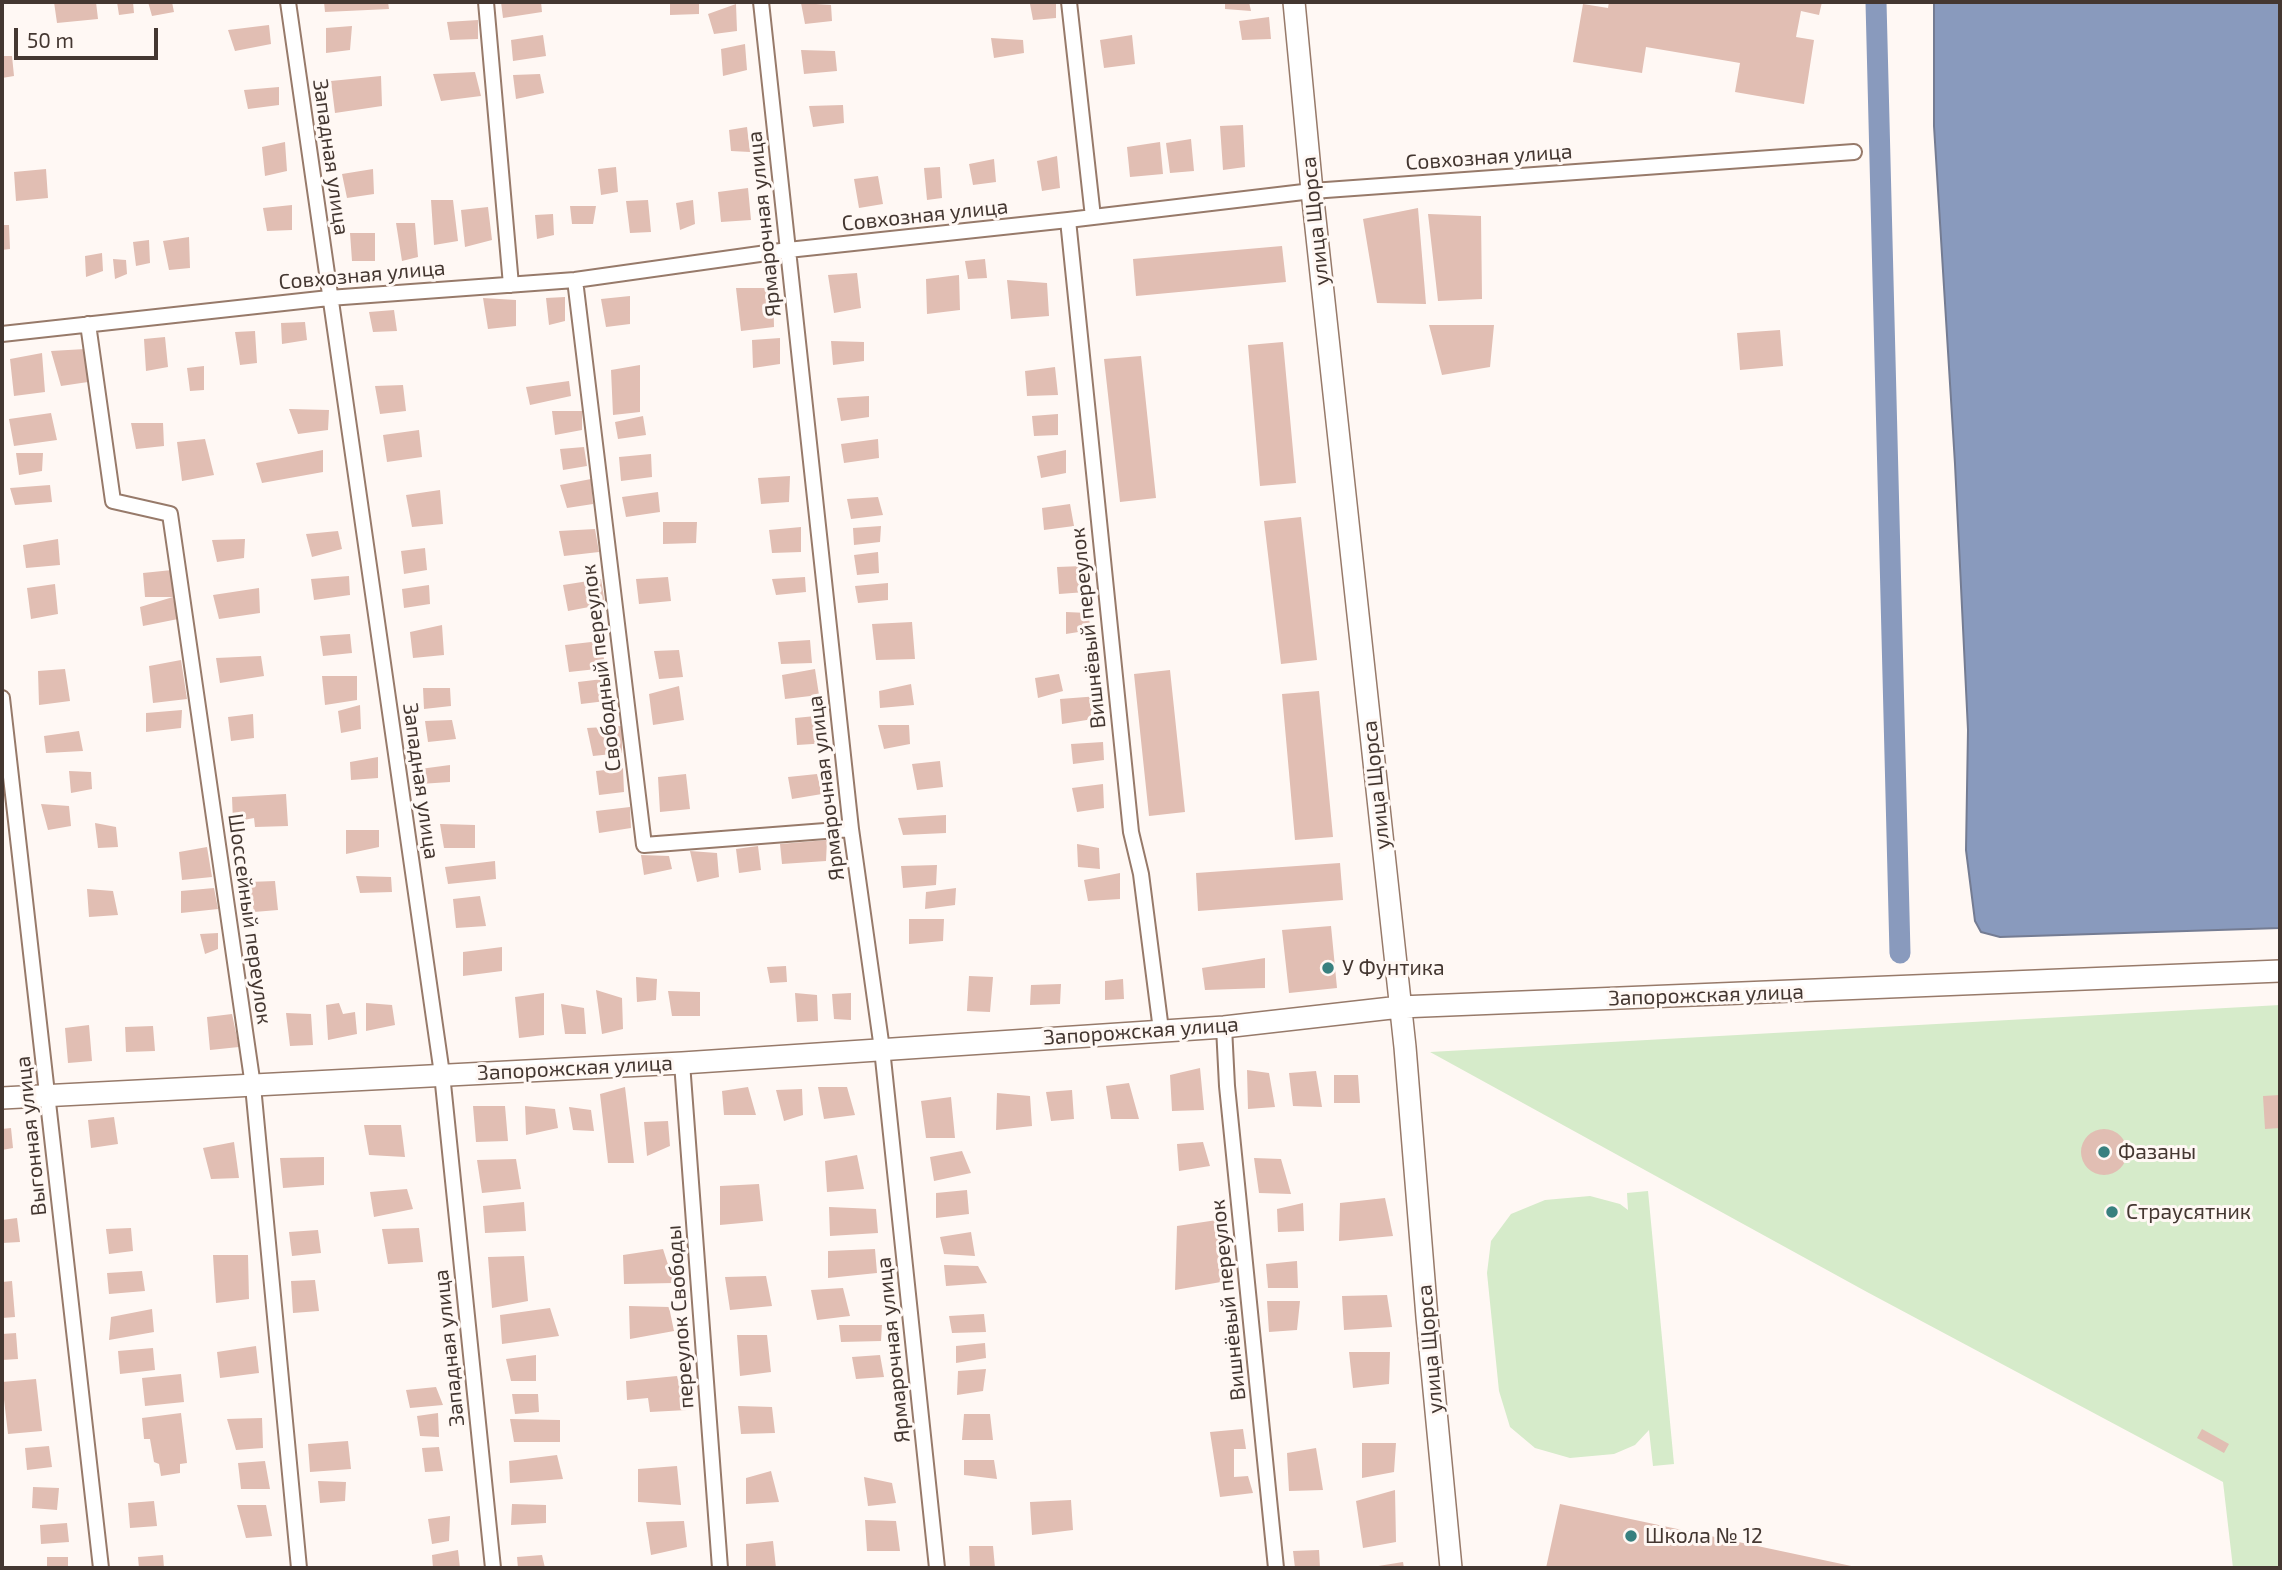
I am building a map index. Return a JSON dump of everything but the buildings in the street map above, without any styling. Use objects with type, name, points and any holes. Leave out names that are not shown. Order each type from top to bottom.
[{"type":"street","name":"Западная улица","points":[[288,2],[442,1074],[493,1568]]},
{"type":"street","points":[[486,2],[511,285]]},
{"type":"street","name":"Ярмарочная улица","points":[[761,2],[851,829],[882,1049],[937,1568]]},
{"type":"street","points":[[1069,2],[1093,217]]},
{"type":"street","name":"улица Щорса","points":[[1294,2],[1400,1007],[1451,1568]]},
{"type":"street","name":"Совхозная улица","points":[[2,334],[329,298],[575,280],[788,250],[1312,191],[1854,152]]},
{"type":"street","name":"Вишнёвый переулок","points":[[1068,220],[1131,832],[1141,874],[1161,1030]]},
{"type":"street","name":"Свободный переулок","points":[[575,280],[644,845],[851,829]]},
{"type":"street","name":"Шоссейный переулок","points":[[88,324],[113,501],[170,514],[253,1086],[299,1568]]},
{"type":"street","name":"Выгонная улица","points":[[2,698],[101,1568]]},
{"type":"street","name":"Запорожская улица","points":[[2,1098],[682,1063],[1224,1027],[1400,1007],[2280,971]]},
{"type":"street","name":"Вишнёвый переулок","points":[[1224,1027],[1227,1086],[1276,1568]]},
{"type":"street","name":"переулок Свободы","points":[[682,1063],[720,1568]]},
{"type":"green space","points":[[2280,1005],[2280,1568],[2233,1568],[2223,1482],[1867,1292],[1430,1052]]},
{"type":"green space","points":[[1648,1191],[1674,1464],[1653,1466],[1649,1430],[1635,1445],[1614,1454],[1570,1458],[1535,1448],[1510,1427],[1499,1391],[1487,1273],[1491,1241],[1511,1214],[1545,1200],[1590,1196],[1620,1204],[1628,1210],[1627,1193]]},
{"type":"water","points":[[1934,2],[2280,2],[2280,928],[2000,937],[1981,932],[1975,921],[1966,850],[1968,730],[1934,126]]},
{"type":"waterway","points":[[1876,2],[1900,953]]},
{"type":"place","name":"У Фунтика","points":[[1328,968]]},
{"type":"place","name":"Фазаны","points":[[2104,1152]]},
{"type":"place","name":"Страусятник","points":[[2112,1212]]},
{"type":"place","name":"Школа № 12","points":[[1631,1536]]}]
